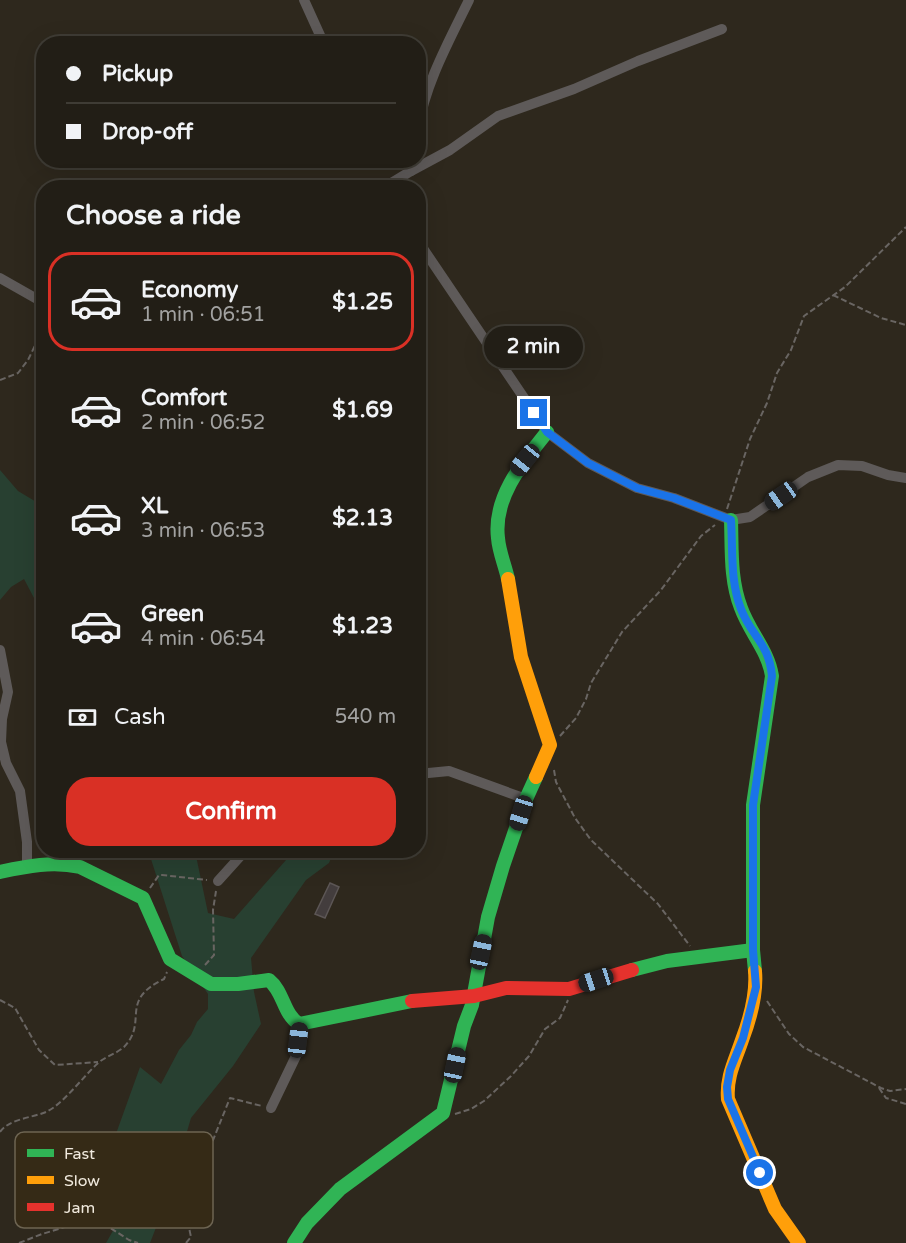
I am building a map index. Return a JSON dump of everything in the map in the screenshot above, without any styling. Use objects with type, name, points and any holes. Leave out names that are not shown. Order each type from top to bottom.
[{"type":"street","points":[[304,0],[320,36]]},
{"type":"street","points":[[426,91],[470,0]]},
{"type":"street","points":[[426,161],[450,150],[498,116],[574,89],[638,61],[722,29]]},
{"type":"street","points":[[394,180],[411,168]]},
{"type":"street","points":[[426,253],[547,432],[588,463],[637,488],[674,498],[728,519],[750,517],[808,477],[838,465],[862,466],[888,476],[906,478]]},
{"type":"street","points":[[0,278],[36,298]]},
{"type":"street","points":[[294,1243],[310,1219],[330,1198],[384,1155],[436,1120],[443,1113],[446,1105],[464,1026],[474,996],[488,917],[526,799],[550,745],[518,645],[507,576],[498,549],[496,531],[499,514],[514,474],[547,432]]},
{"type":"street","points":[[728,519],[734,590],[745,619],[763,644],[771,663],[772,676],[753,805],[753,950],[756,987],[743,1038],[730,1070],[727,1087],[728,1099],[775,1209],[800,1243]]},
{"type":"street","points":[[0,650],[8,692],[2,719],[1,742],[6,763],[20,791],[27,842],[27,866]]},
{"type":"street","points":[[426,773],[444,770],[459,773],[526,799]]},
{"type":"street","points":[[218,881],[239,858]]},
{"type":"street","points":[[0,872],[48,863],[72,864],[143,898],[170,959],[215,984],[269,980],[276,986],[292,1020],[300,1024],[410,1001],[474,996],[506,988],[569,988],[648,966],[753,950]]},
{"type":"street","points":[[271,1108],[296,1056],[300,1024]]},
{"type":"path","points":[[699,957],[658,904],[591,840],[575,818],[556,782],[550,745],[576,718],[591,683],[622,632],[661,590],[701,536],[728,519],[750,439],[777,373],[791,350],[804,316],[845,287],[906,227]]},
{"type":"path","points":[[833,295],[881,318],[906,325]]},
{"type":"path","points":[[0,381],[18,373],[36,344]]},
{"type":"path","points":[[143,898],[162,875],[218,881],[213,910],[214,955],[207,964],[192,971]]},
{"type":"path","points":[[0,1132],[4,1125],[49,1111],[98,1062],[126,1044],[133,1031],[140,996],[149,987],[164,979],[170,959]]},
{"type":"path","points":[[443,1113],[458,1114],[471,1109],[484,1101],[511,1076],[529,1056],[532,1047],[545,1029],[560,1018],[574,987]]},
{"type":"path","points":[[756,987],[789,1035],[803,1047],[877,1086],[890,1091],[906,1089]]},
{"type":"path","points":[[0,1000],[15,1008],[39,1050],[55,1065],[98,1062]]},
{"type":"path","points":[[877,1086],[886,1098],[906,1104]]},
{"type":"path","points":[[213,1140],[230,1098],[271,1108]]},
{"type":"path","points":[[0,1122],[4,1125]]},
{"type":"path","points":[[19,1243],[62,1228]]},
{"type":"path","points":[[110,1228],[138,1243]]},
{"type":"path","points":[[186,1243],[191,1237],[189,1228]]},
{"type":"green space","points":[[0,470],[18,491],[36,502],[36,602],[24,579],[11,587],[0,600]]},
{"type":"green space","points":[[151,858],[196,858],[208,913],[234,919],[288,858],[331,858],[329,863],[306,880],[251,958],[254,992],[261,1024],[233,1066],[191,1118],[187,1132],[117,1132],[140,1067],[161,1084],[179,1050],[208,1009],[208,994],[182,956]]},
{"type":"green space","points":[[156,1228],[150,1243],[106,1243],[114,1229]]},
{"type":"building","points":[[330,883],[339,887],[325,918],[315,914]]},
{"type":"traffic: fast","points":[[508,579],[498,538],[500,508],[520,468],[547,432]]},
{"type":"traffic: fast","points":[[731,520],[732,564],[737,597],[767,658],[772,676],[753,805],[755,971]]},
{"type":"traffic: fast","points":[[294,1243],[307,1223],[340,1189],[443,1113],[464,1026],[472,1005],[488,917],[503,866],[536,777]]},
{"type":"traffic: fast","points":[[0,872],[30,866],[70,865],[80,867],[143,898],[170,959],[211,984],[238,984],[269,980],[278,991],[290,1015],[299,1024],[412,1001]]},
{"type":"traffic: fast","points":[[632,970],[667,961],[753,950]]},
{"type":"traffic: slow","points":[[508,579],[521,657],[550,745],[536,777]]},
{"type":"traffic: slow","points":[[755,971],[752,1006],[730,1076],[728,1099],[775,1209],[799,1243]]},
{"type":"traffic: jam","points":[[412,1001],[474,996],[506,988],[569,989],[632,970]]},
{"type":"route","points":[[534,413],[547,432],[588,463],[637,488],[674,498],[731,520],[734,590],[745,619],[763,644],[771,663],[772,676],[753,805],[753,950],[756,987],[743,1038],[730,1070],[727,1087],[728,1099],[760,1173]]}]
